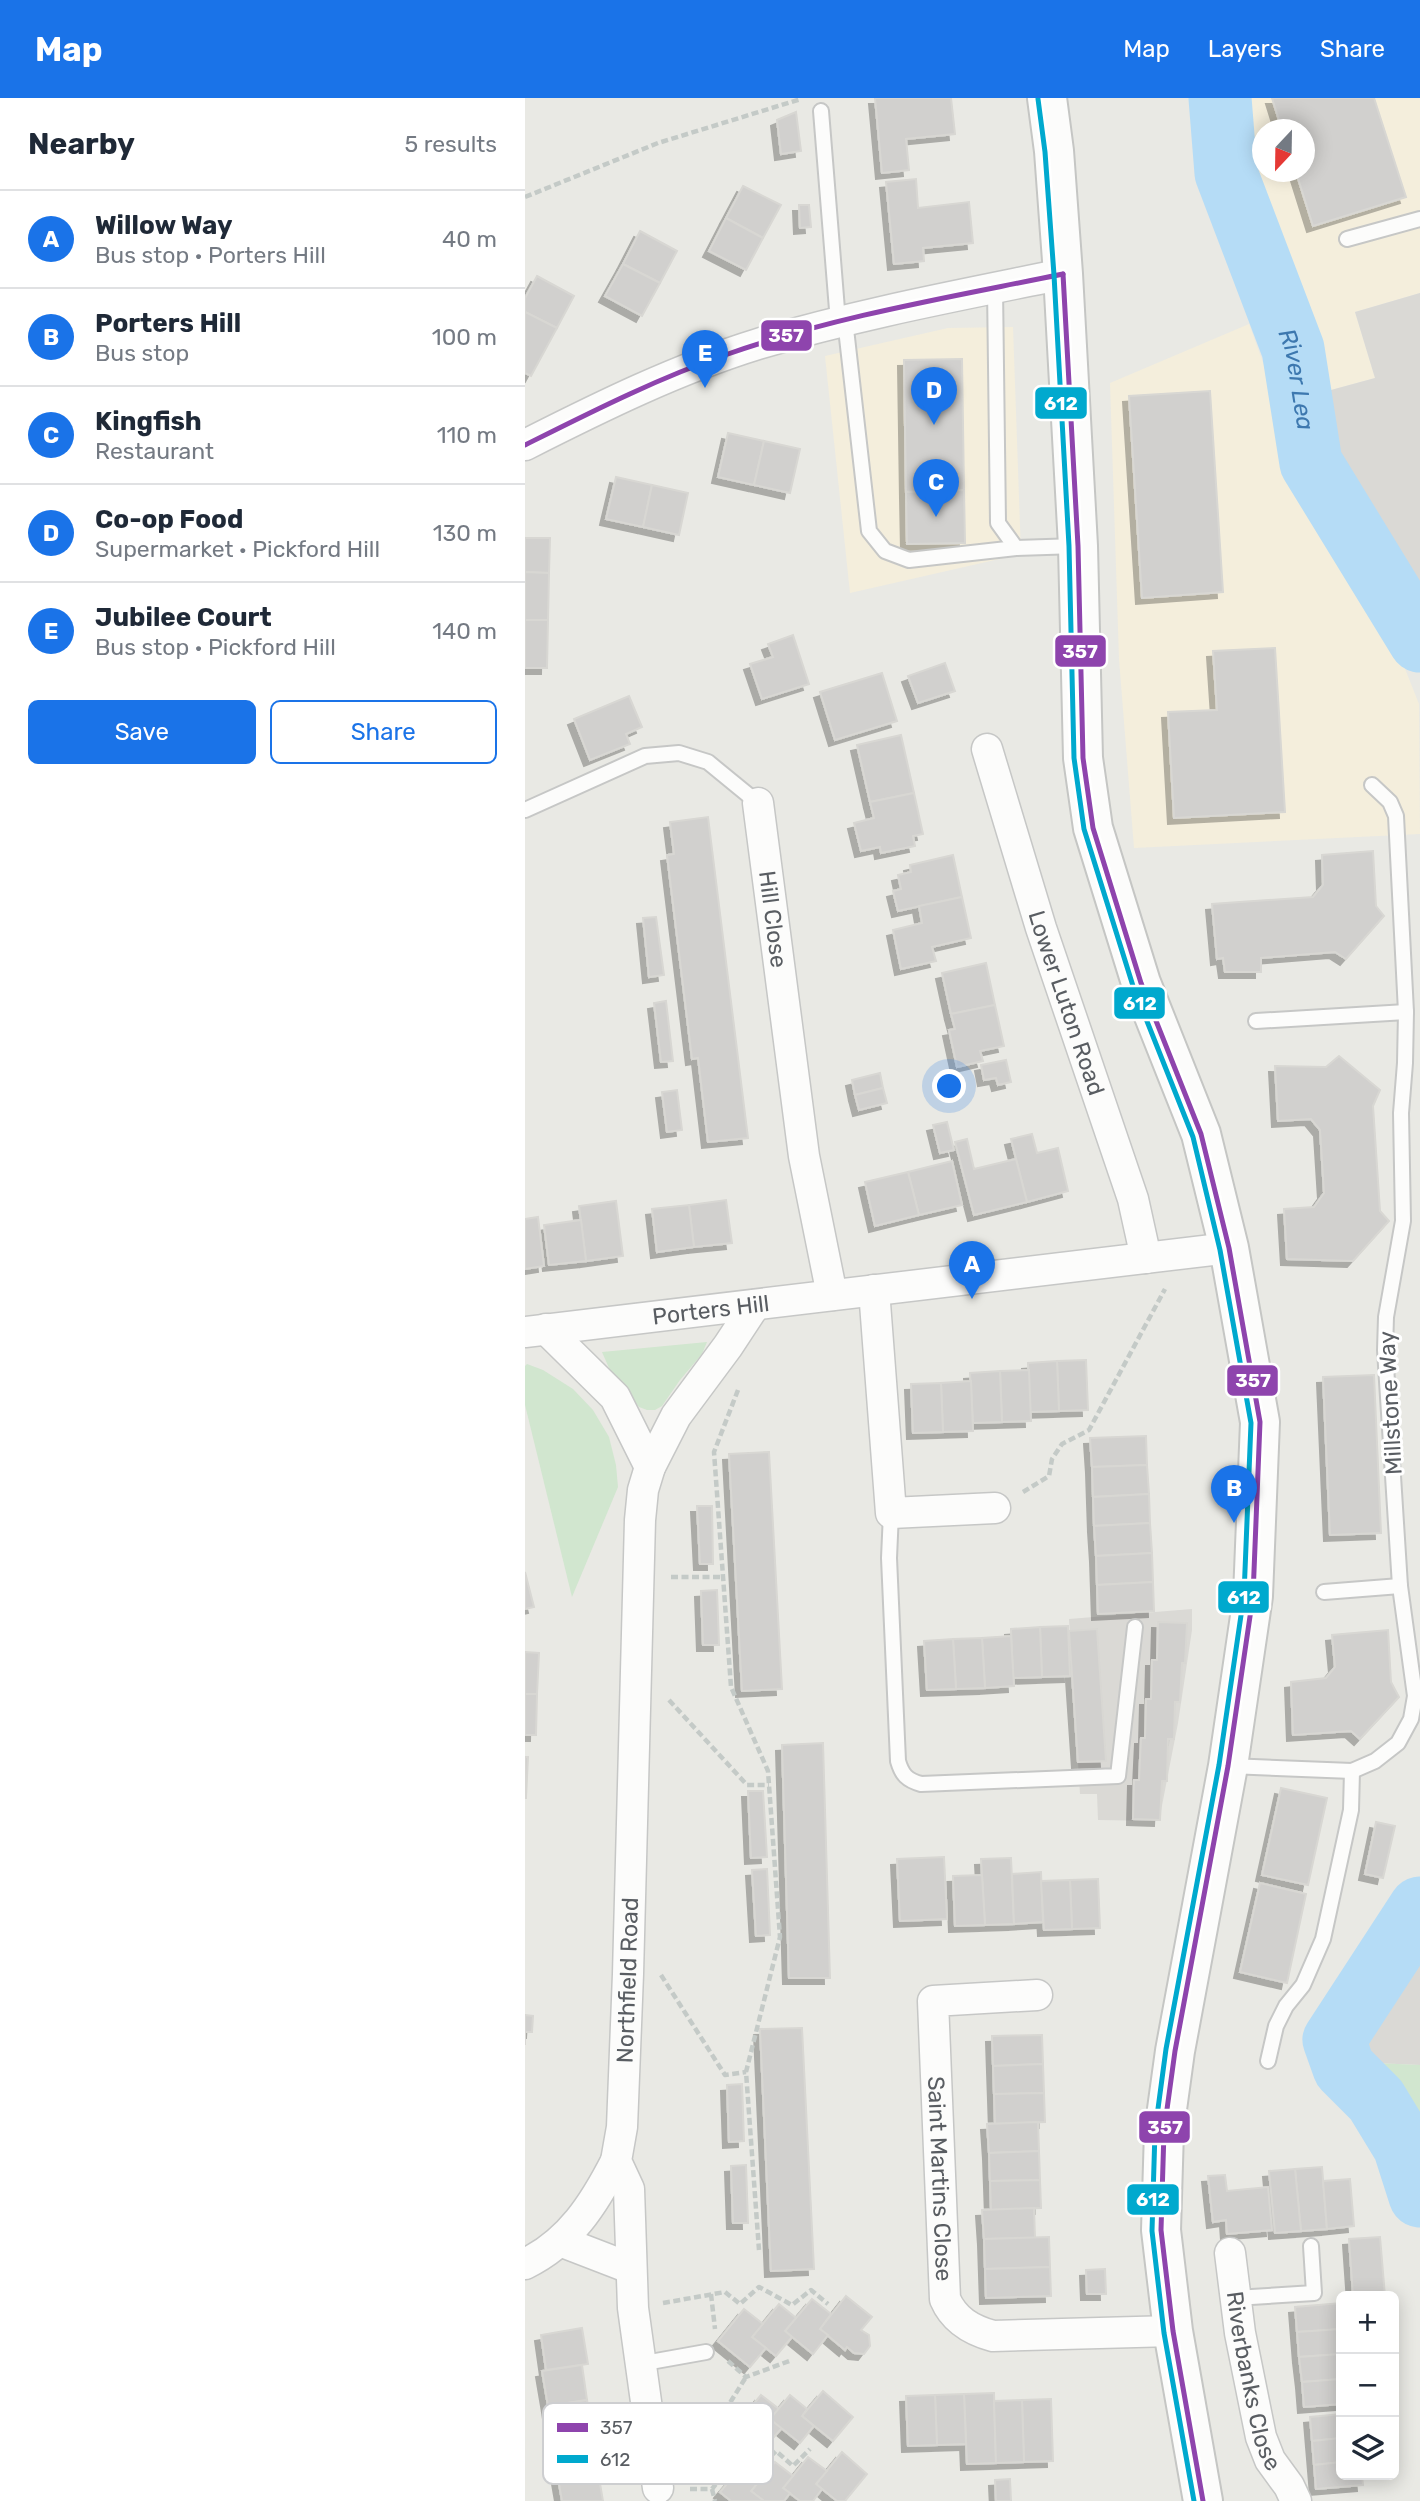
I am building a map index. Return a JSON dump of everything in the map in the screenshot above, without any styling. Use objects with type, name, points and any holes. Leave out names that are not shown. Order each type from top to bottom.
[{"type":"main road","points":[[1047,98],[1054,151],[1063,274],[1078,546],[1083,758],[1093,828],[1142,983],[1201,1134],[1229,1248],[1260,1422],[1253,1596],[1228,1766],[1175,2051],[1164,2131],[1161,2230],[1173,2331],[1203,2501]]},
{"type":"street","points":[[525,445],[644,387],[756,345],[842,321],[1063,274]]},
{"type":"street","name":"Lower Luton Road","points":[[987,749],[1041,928],[1133,1199],[1146,1258]]},
{"type":"street","name":"Hill Close","points":[[758,803],[804,1156],[832,1295]]},
{"type":"street","name":"Porters Hill","points":[[536,1331],[1229,1248]]},
{"type":"street","points":[[874,1290],[891,1513],[995,1508]]},
{"type":"street","name":"Northfield Road","points":[[616,2161],[622,2127],[643,1490],[650,1467],[676,1416],[755,1305]]},
{"type":"street","points":[[536,1331],[615,1397],[650,1467]]},
{"type":"street","name":"Saint Martins Close","points":[[1037,1995],[933,2001],[945,2299],[953,2314],[965,2325],[993,2336],[1173,2331]]},
{"type":"street","points":[[525,2264],[560,2241],[594,2203],[616,2161]]},
{"type":"street","points":[[616,2161],[629,2189],[632,2308],[645,2403]]},
{"type":"street","points":[[560,2241],[630,2268]]},
{"type":"street","name":"Riverbanks Close","points":[[1230,2253],[1240,2333],[1261,2437],[1270,2460],[1289,2486],[1296,2501]]},
{"type":"street","points":[[657,2484],[658,2488]]},
{"type":"lane","points":[[821,111],[842,321],[869,531],[885,551],[909,560],[1016,548],[1078,546]]},
{"type":"lane","points":[[1347,239],[1420,219]]},
{"type":"lane","points":[[995,288],[998,523],[1016,548]]},
{"type":"lane","name":"Hill Close","points":[[525,810],[645,756],[679,753],[708,762],[758,803]]},
{"type":"lane","name":"Millstone Way","points":[[1228,1766],[1352,1771],[1375,1761],[1398,1743],[1411,1719],[1415,1696],[1400,1586],[1385,1350],[1386,1317],[1403,1221],[1401,1113],[1406,1012],[1396,816],[1389,802],[1371,785]]},
{"type":"lane","points":[[1256,1021],[1406,1012]]},
{"type":"lane","points":[[891,1513],[889,1558],[898,1761],[901,1773],[909,1780],[921,1784],[1118,1776],[1135,1627]]},
{"type":"lane","points":[[1324,1592],[1400,1586]]},
{"type":"lane","points":[[1268,2060],[1276,2026],[1286,2006],[1303,1985],[1323,1939],[1351,1810],[1352,1771]]},
{"type":"lane","points":[[1235,2298],[1314,2292],[1311,2246]]},
{"type":"lane","points":[[639,2364],[712,2352]]},
{"type":"path","points":[[525,197],[658,144],[806,98]]},
{"type":"path","points":[[995,1508],[1049,1476],[1052,1460],[1062,1444],[1090,1430],[1184,1253]]},
{"type":"path","points":[[728,1346],[741,1381],[715,1452],[731,1687],[768,1771],[780,1937],[746,2072],[759,2250]]},
{"type":"path","points":[[639,1576],[723,1577]]},
{"type":"path","points":[[636,1692],[662,1693],[747,1785],[769,1785]]},
{"type":"path","points":[[628,1974],[661,1975],[725,2075],[746,2072]]},
{"type":"path","points":[[632,2308],[725,2292],[740,2304],[759,2287],[792,2305],[811,2290],[828,2304]]},
{"type":"path","points":[[711,2294],[717,2341]]},
{"type":"path","points":[[712,2352],[746,2377],[792,2360]]},
{"type":"path","points":[[773,2454],[776,2451],[793,2466],[810,2449]]},
{"type":"path","points":[[712,2489],[716,2484]]},
{"type":"path","points":[[658,2488],[712,2489]]},
{"type":"path","points":[[712,2489],[715,2501]]},
{"type":"shaded area","points":[[1238,98],[1420,98],[1420,293],[1355,312],[1375,378],[1309,396],[1287,296],[1251,192]]},
{"type":"shaded area","points":[[1420,293],[1420,605],[1309,396],[1375,378],[1355,312]]},
{"type":"shaded area","points":[[1249,324],[1278,404],[1302,495],[1386,621],[1419,704],[1420,834],[1134,848],[1119,659],[1110,383]]},
{"type":"shaded area","points":[[1013,327],[1021,554],[850,593],[825,356],[948,328]]},
{"type":"shaded area","points":[[1192,1609],[1192,1630],[1178,1723],[1159,1821],[1098,1820],[1097,1794],[1080,1794],[1069,1619]]},
{"type":"shaded area","points":[[1420,1931],[1420,2065],[1353,2062],[1353,2034]]},
{"type":"green space","points":[[707,1342],[702,1354],[662,1406],[655,1410],[639,1407],[609,1368],[602,1352]]},
{"type":"green space","points":[[527,1364],[543,1370],[573,1389],[593,1410],[609,1437],[616,1465],[618,1487],[572,1597],[525,1405]]},
{"type":"green space","points":[[1353,2062],[1420,2065],[1420,2156],[1385,2091]]},
{"type":"building","points":[[875,98],[951,98],[955,134],[906,139],[909,170],[882,173]]},
{"type":"building","points":[[1272,98],[1374,98],[1406,197],[1313,226],[1299,182],[1315,182],[1315,119],[1279,119]]},
{"type":"building","points":[[796,112],[801,151],[781,154],[777,120]]},
{"type":"building","points":[[916,179],[918,208],[969,202],[973,243],[923,248],[924,261],[894,264],[886,182]]},
{"type":"building","points":[[743,186],[781,205],[763,238],[726,218]]},
{"type":"building","points":[[799,205],[809,205],[811,227],[800,228]]},
{"type":"building","points":[[726,218],[763,238],[746,270],[709,251]]},
{"type":"building","points":[[640,231],[677,251],[660,283],[623,264]]},
{"type":"building","points":[[623,264],[660,283],[642,316],[605,296]]},
{"type":"building","points":[[537,276],[574,296],[557,328],[525,312],[525,298]]},
{"type":"building","points":[[525,312],[557,328],[531,376],[525,373]]},
{"type":"building","points":[[962,359],[964,490],[906,492],[904,360]]},
{"type":"building","points":[[1210,391],[1223,592],[1142,598],[1129,396]]},
{"type":"building","points":[[728,433],[764,441],[754,485],[718,477]]},
{"type":"building","points":[[764,441],[800,449],[790,493],[754,485]]},
{"type":"building","points":[[616,477],[652,485],[643,527],[606,519]]},
{"type":"building","points":[[652,485],[688,493],[679,535],[643,527]]},
{"type":"building","points":[[964,490],[965,543],[907,544],[906,492]]},
{"type":"building","points":[[525,538],[550,538],[549,573],[525,572]]},
{"type":"building","points":[[525,572],[549,573],[548,620],[525,620]]},
{"type":"building","points":[[525,620],[548,620],[547,668],[525,668]]},
{"type":"building","points":[[793,635],[809,684],[762,699],[750,664],[773,657],[768,644]]},
{"type":"building","points":[[1275,648],[1285,812],[1174,818],[1168,712],[1217,710],[1213,651]]},
{"type":"building","points":[[945,663],[955,691],[918,703],[908,676]]},
{"type":"building","points":[[882,673],[897,721],[835,740],[820,692]]},
{"type":"building","points":[[629,696],[642,727],[626,734],[630,744],[590,760],[574,719]]},
{"type":"building","points":[[901,735],[914,793],[870,802],[857,745]]},
{"type":"building","points":[[914,793],[923,834],[913,836],[915,846],[881,853],[880,847],[861,851],[854,823],[874,818],[870,802]]},
{"type":"building","points":[[708,817],[748,1138],[708,1142],[698,1058],[692,1059],[667,855],[674,854],[670,822]]},
{"type":"building","points":[[1373,851],[1376,906],[1384,916],[1346,959],[1335,952],[1261,958],[1261,972],[1225,972],[1223,958],[1217,959],[1212,904],[1313,897],[1323,885],[1322,855]]},
{"type":"building","points":[[953,855],[962,897],[898,911],[893,891],[901,889],[898,875],[911,872],[910,865]]},
{"type":"building","points":[[962,897],[971,938],[932,947],[936,961],[901,969],[893,930],[922,923],[919,906]]},
{"type":"building","points":[[656,917],[664,975],[649,977],[643,918]]},
{"type":"building","points":[[986,963],[995,1005],[951,1014],[942,973]]},
{"type":"building","points":[[666,1001],[673,1061],[661,1062],[654,1003]]},
{"type":"building","points":[[995,1005],[1004,1046],[980,1051],[983,1061],[957,1067],[949,1030],[955,1029],[951,1014]]},
{"type":"building","points":[[1339,1056],[1380,1090],[1373,1106],[1380,1211],[1389,1221],[1353,1261],[1287,1259],[1284,1209],[1314,1207],[1324,1193],[1320,1130],[1311,1119],[1278,1121],[1275,1066],[1326,1067]]},
{"type":"building","points":[[1006,1060],[1011,1082],[998,1085],[996,1078],[984,1080],[981,1065]]},
{"type":"building","points":[[880,1073],[883,1088],[855,1095],[852,1080]]},
{"type":"building","points":[[883,1088],[887,1103],[859,1110],[855,1095]]},
{"type":"building","points":[[677,1090],[682,1130],[667,1132],[662,1092]]},
{"type":"building","points":[[947,1122],[954,1150],[940,1153],[933,1125]]},
{"type":"building","points":[[1032,1134],[1037,1153],[1058,1148],[1068,1191],[1027,1202],[1011,1139]]},
{"type":"building","points":[[967,1139],[974,1169],[1016,1159],[1027,1202],[974,1215],[955,1142]]},
{"type":"building","points":[[952,1161],[962,1205],[919,1215],[908,1172]]},
{"type":"building","points":[[908,1172],[919,1215],[875,1226],[865,1182]]},
{"type":"building","points":[[726,1200],[732,1243],[694,1247],[689,1205]]},
{"type":"building","points":[[616,1201],[623,1256],[586,1261],[579,1206]]},
{"type":"building","points":[[689,1205],[694,1247],[657,1252],[652,1209]]},
{"type":"building","points":[[538,1217],[544,1266],[525,1269],[525,1219]]},
{"type":"building","points":[[581,1220],[586,1261],[549,1265],[544,1225]]},
{"type":"building","points":[[1086,1360],[1088,1410],[1059,1411],[1057,1361]]},
{"type":"building","points":[[1057,1361],[1059,1411],[1030,1412],[1028,1363]]},
{"type":"building","points":[[1029,1370],[1031,1421],[1002,1422],[1000,1371]]},
{"type":"building","points":[[1000,1371],[1002,1422],[973,1423],[970,1373]]},
{"type":"building","points":[[1374,1375],[1381,1533],[1330,1535],[1323,1377]]},
{"type":"building","points":[[971,1381],[973,1431],[943,1432],[941,1383]]},
{"type":"building","points":[[941,1383],[943,1432],[913,1433],[911,1384]]},
{"type":"building","points":[[1146,1436],[1147,1465],[1092,1467],[1090,1438]]},
{"type":"building","points":[[769,1452],[782,1689],[742,1691],[729,1454]]},
{"type":"building","points":[[1147,1465],[1149,1494],[1093,1497],[1092,1467]]},
{"type":"building","points":[[1149,1494],[1150,1523],[1094,1526],[1093,1497]]},
{"type":"building","points":[[697,1506],[712,1506],[713,1564],[700,1564]]},
{"type":"building","points":[[1150,1523],[1152,1553],[1096,1556],[1094,1526]]},
{"type":"building","points":[[1152,1553],[1153,1582],[1097,1585],[1096,1556]]},
{"type":"building","points":[[525,1572],[534,1607],[525,1609]]},
{"type":"building","points":[[1153,1582],[1154,1611],[1098,1614],[1097,1585]]},
{"type":"building","points":[[717,1590],[719,1645],[703,1645],[701,1591]]},
{"type":"building","points":[[1158,1622],[1187,1623],[1185,1663],[1182,1663],[1180,1702],[1175,1702],[1174,1739],[1168,1739],[1167,1781],[1162,1781],[1160,1820],[1133,1819],[1134,1780],[1139,1780],[1141,1738],[1145,1738],[1146,1699],[1151,1699],[1152,1660],[1157,1660]]},
{"type":"building","points":[[1068,1626],[1070,1676],[1042,1677],[1040,1627]]},
{"type":"building","points":[[1040,1627],[1042,1677],[1013,1678],[1011,1629]]},
{"type":"building","points":[[1097,1629],[1106,1761],[1078,1762],[1069,1631]]},
{"type":"building","points":[[1388,1630],[1391,1682],[1399,1697],[1360,1739],[1351,1731],[1293,1735],[1291,1682],[1326,1678],[1335,1667],[1332,1635]]},
{"type":"building","points":[[1011,1636],[1014,1686],[985,1688],[982,1638]]},
{"type":"building","points":[[982,1638],[985,1688],[956,1689],[953,1639]]},
{"type":"building","points":[[953,1639],[956,1689],[927,1690],[924,1641]]},
{"type":"building","points":[[525,1652],[539,1653],[537,1694],[525,1694]]},
{"type":"building","points":[[525,1694],[537,1694],[536,1735],[525,1735]]},
{"type":"building","points":[[823,1743],[830,1978],[789,1978],[782,1745]]},
{"type":"building","points":[[525,1757],[528,1757],[526,1798],[525,1798]]},
{"type":"building","points":[[1281,1788],[1327,1798],[1308,1885],[1262,1875]]},
{"type":"building","points":[[748,1791],[763,1791],[767,1857],[751,1858]]},
{"type":"building","points":[[1376,1822],[1395,1826],[1383,1878],[1365,1874]]},
{"type":"building","points":[[944,1857],[947,1919],[900,1921],[897,1859]]},
{"type":"building","points":[[1011,1858],[1014,1924],[985,1925],[981,1859]]},
{"type":"building","points":[[767,1869],[770,1935],[756,1936],[752,1870]]},
{"type":"building","points":[[1041,1872],[1043,1922],[1014,1924],[1012,1874]]},
{"type":"building","points":[[982,1875],[985,1925],[955,1926],[953,1876]]},
{"type":"building","points":[[1098,1879],[1100,1928],[1072,1929],[1070,1880]]},
{"type":"building","points":[[1070,1880],[1072,1929],[1044,1930],[1041,1881]]},
{"type":"building","points":[[1260,1883],[1306,1894],[1287,1983],[1240,1972]]},
{"type":"building","points":[[525,2015],[533,2016],[532,2032],[525,2032]]},
{"type":"building","points":[[802,2028],[814,2269],[771,2271],[760,2029]]},
{"type":"building","points":[[1042,2035],[1043,2064],[993,2066],[992,2036]]},
{"type":"building","points":[[1043,2064],[1044,2093],[994,2094],[993,2066]]},
{"type":"building","points":[[742,2084],[744,2141],[729,2142],[727,2085]]},
{"type":"building","points":[[1044,2093],[1045,2122],[995,2124],[994,2094]]},
{"type":"building","points":[[1038,2122],[1039,2151],[989,2153],[987,2124]]},
{"type":"building","points":[[1039,2151],[1040,2180],[990,2181],[989,2153]]},
{"type":"building","points":[[746,2165],[748,2223],[733,2223],[731,2166]]},
{"type":"building","points":[[1322,2167],[1327,2229],[1301,2231],[1295,2169]]},
{"type":"building","points":[[1295,2169],[1301,2231],[1275,2233],[1269,2171]]},
{"type":"building","points":[[1225,2175],[1227,2191],[1268,2187],[1272,2230],[1227,2234],[1226,2220],[1213,2222],[1208,2176]]},
{"type":"building","points":[[1350,2179],[1354,2226],[1327,2229],[1323,2181]]},
{"type":"building","points":[[1040,2180],[1041,2208],[991,2210],[990,2181]]},
{"type":"building","points":[[1034,2208],[1035,2238],[984,2239],[982,2210]]},
{"type":"building","points":[[1049,2237],[1050,2267],[985,2269],[984,2239]]},
{"type":"building","points":[[1380,2237],[1385,2291],[1353,2291],[1349,2239]]},
{"type":"building","points":[[1050,2267],[1051,2296],[986,2298],[985,2269]]},
{"type":"building","points":[[1105,2269],[1106,2294],[1087,2294],[1086,2270]]},
{"type":"building","points":[[846,2296],[872,2317],[861,2330],[869,2335],[870,2346],[864,2354],[854,2353],[847,2347],[845,2350],[820,2329]]},
{"type":"building","points":[[812,2299],[831,2314],[820,2329],[828,2335],[813,2354],[785,2331]]},
{"type":"building","points":[[1336,2303],[1336,2329],[1297,2332],[1295,2307]]},
{"type":"building","points":[[779,2304],[796,2318],[785,2331],[792,2337],[776,2356],[752,2337]]},
{"type":"building","points":[[744,2309],[763,2324],[752,2337],[766,2348],[750,2367],[718,2341]]},
{"type":"building","points":[[582,2328],[588,2364],[546,2370],[541,2335]]},
{"type":"building","points":[[1336,2329],[1336,2354],[1299,2357],[1297,2332]]},
{"type":"building","points":[[1336,2354],[1336,2379],[1302,2382],[1299,2357]]},
{"type":"building","points":[[582,2365],[587,2400],[547,2403],[542,2371]]},
{"type":"building","points":[[1336,2379],[1336,2404],[1304,2407],[1302,2382]]},
{"type":"building","points":[[823,2391],[853,2417],[833,2441],[802,2416]]},
{"type":"building","points":[[994,2393],[996,2463],[967,2464],[964,2394]]},
{"type":"building","points":[[964,2394],[966,2444],[937,2445],[935,2395]]},
{"type":"building","points":[[761,2395],[771,2403],[754,2403]]},
{"type":"building","points":[[790,2395],[807,2409],[802,2416],[814,2426],[800,2443],[773,2421],[773,2415]]},
{"type":"building","points":[[935,2395],[937,2445],[908,2446],[906,2396]]},
{"type":"building","points":[[1051,2399],[1053,2461],[1024,2462],[1022,2400]]},
{"type":"building","points":[[1022,2400],[1024,2462],[996,2463],[994,2401]]},
{"type":"building","points":[[773,2404],[779,2409],[773,2416]]},
{"type":"building","points":[[1336,2414],[1336,2439],[1312,2441],[1310,2417]]},
{"type":"building","points":[[773,2421],[782,2428],[773,2438]]},
{"type":"building","points":[[1336,2439],[1336,2463],[1314,2465],[1312,2441]]},
{"type":"building","points":[[842,2452],[867,2474],[845,2501],[837,2501],[816,2484]]},
{"type":"building","points":[[808,2457],[827,2471],[816,2484],[822,2489],[813,2501],[800,2501],[783,2488]]},
{"type":"building","points":[[775,2462],[793,2476],[783,2488],[790,2493],[784,2501],[764,2501],[751,2491],[757,2484],[773,2484]]},
{"type":"building","points":[[1336,2463],[1336,2480],[1362,2480],[1363,2485],[1316,2489],[1314,2465]]},
{"type":"building","points":[[1010,2479],[1011,2501],[996,2501],[995,2480]]},
{"type":"building","points":[[559,2484],[600,2484],[603,2501],[562,2501]]},
{"type":"building","points":[[727,2484],[757,2484],[751,2491],[764,2501],[731,2501],[720,2492]]},
{"type":"waterway","name":"River Lea","points":[[1220,98],[1226,173],[1293,349],[1311,463],[1420,641]]},
{"type":"waterway","name":"River Lea","points":[[1420,1908],[1334,2040],[1344,2068],[1376,2100],[1404,2146],[1420,2196]]},
{"type":"transit line","name":"612","points":[[1038,99],[1045,152],[1054,275],[1069,546],[1074,758],[1084,829],[1133,986],[1193,1137],[1220,1250],[1251,1423],[1244,1595],[1219,1765],[1166,2049],[1155,2131],[1152,2231],[1164,2333],[1194,2501]]},
{"type":"transit line","name":"357","points":[[1063,274],[1078,546],[1083,758],[1093,828],[1141,983],[1201,1134],[1229,1248],[1260,1422],[1253,1596],[1228,1766],[1175,2051],[1164,2131],[1161,2230],[1173,2331],[1203,2501]]},
{"type":"transit line","name":"357","points":[[525,445],[650,385],[702,363],[769,341],[894,308],[1063,274]]},
{"type":"place","name":"Jubilee Court","points":[[705,388]]},
{"type":"place","name":"Co-op Food","points":[[934,425]]},
{"type":"place","name":"Kingfish","points":[[936,517]]},
{"type":"place","name":"Willow Way","points":[[972,1299]]},
{"type":"place","name":"Porters Hill","points":[[1234,1523]]}]
